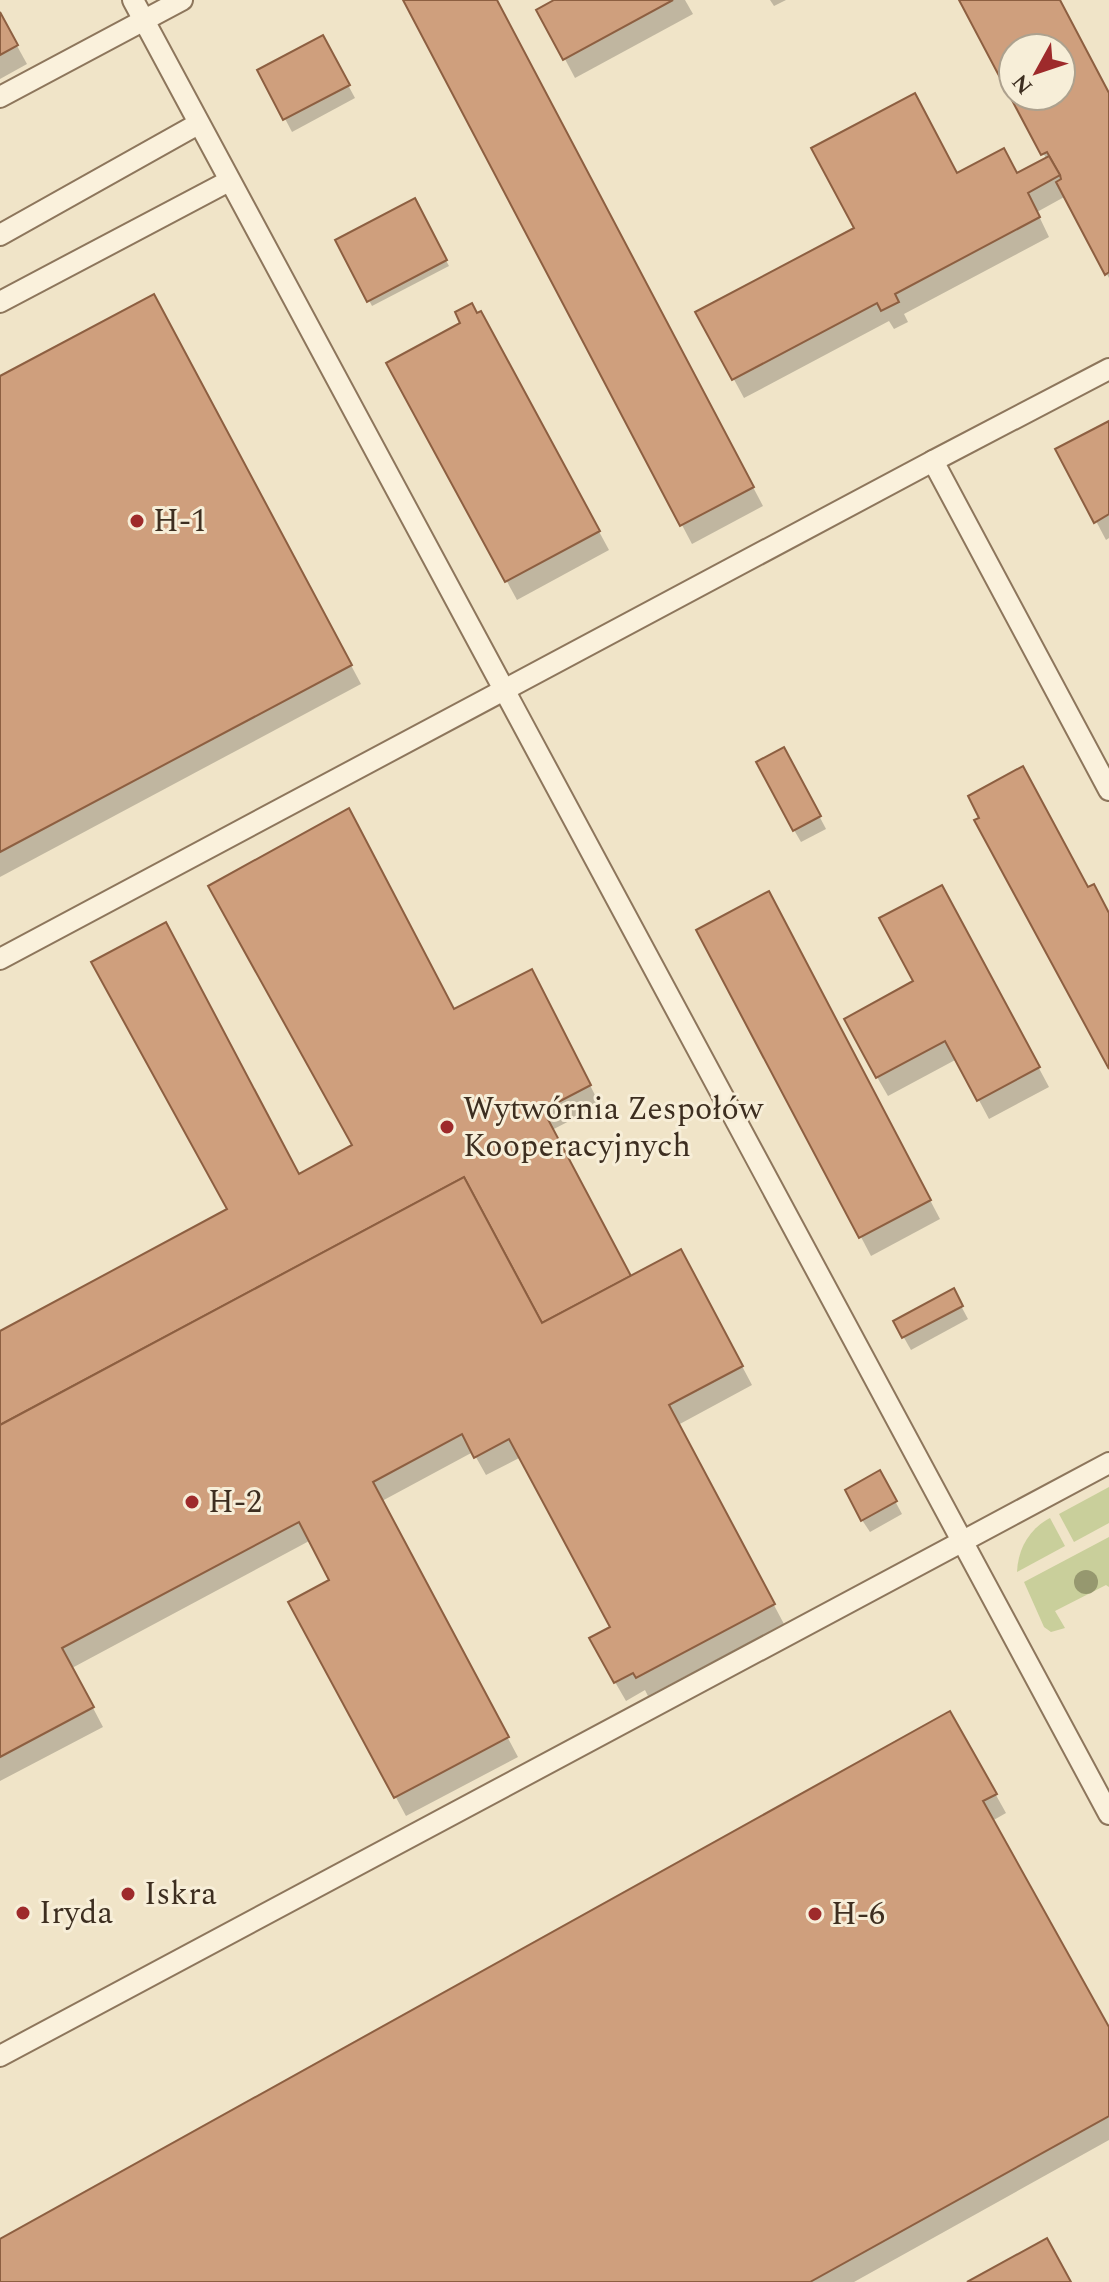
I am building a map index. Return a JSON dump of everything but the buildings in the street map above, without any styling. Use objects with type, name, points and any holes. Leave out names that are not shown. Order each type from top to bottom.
[{"type":"lane","points":[[133,0],[502,692],[1109,1814]]},
{"type":"lane","points":[[0,97],[182,0]]},
{"type":"lane","points":[[0,235],[198,124]]},
{"type":"lane","points":[[0,302],[229,181]]},
{"type":"lane","points":[[0,959],[1109,369]]},
{"type":"lane","points":[[933,461],[1109,790]]},
{"type":"lane","points":[[0,2056],[1109,1463]]},
{"type":"green space","points":[[1109,1487],[1109,1523],[1074,1542],[1059,1514]]},
{"type":"green space","points":[[1050,1518],[1065,1546],[1017,1572],[1026,1540]]},
{"type":"green space","points":[[1109,1537],[1109,1587],[1106,1585],[1055,1611],[1065,1628],[1051,1632],[1044,1627],[1024,1582]]},
{"type":"place","name":"H-1","points":[[137,521]]},
{"type":"place","name":"Wytwórnia Zespołów Kooperacyjnych","points":[[447,1127]]},
{"type":"place","name":"H-2","points":[[192,1502]]},
{"type":"place","name":"Iskra","points":[[128,1894]]},
{"type":"place","name":"Iryda","points":[[23,1913]]},
{"type":"place","name":"H-6","points":[[815,1914]]}]
